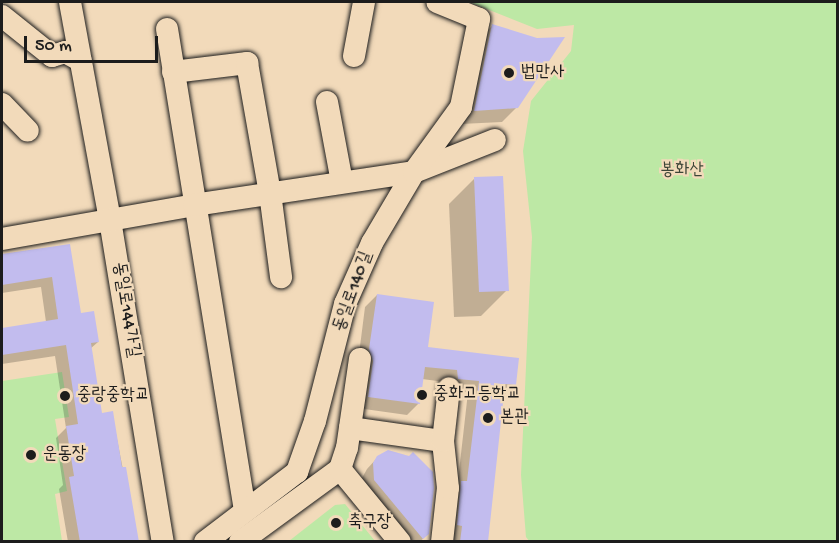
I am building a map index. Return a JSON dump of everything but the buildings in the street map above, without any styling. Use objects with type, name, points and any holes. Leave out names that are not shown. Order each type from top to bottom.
[{"type":"street","name":"동일로144가길","points":[[70,2],[110,220],[163,542]]},
{"type":"street","points":[[354,56],[364,2]]},
{"type":"street","name":"동일로140길","points":[[205,542],[297,472],[315,421],[345,304],[372,243],[414,172],[461,107],[479,19],[437,2]]},
{"type":"street","points":[[2,16],[52,56],[65,52],[81,61]]},
{"type":"street","points":[[167,28],[245,510]]},
{"type":"street","points":[[173,72],[247,63],[270,193],[281,277]]},
{"type":"street","points":[[327,102],[342,182]]},
{"type":"street","points":[[2,104],[27,131]]},
{"type":"street","points":[[2,238],[194,205],[414,172],[495,140]]},
{"type":"street","points":[[240,542],[340,469],[350,428],[360,359]]},
{"type":"street","points":[[442,542],[448,488],[443,441],[449,388]]},
{"type":"street","points":[[350,428],[443,441]]},
{"type":"street","points":[[340,469],[400,542]]},
{"type":"green space","name":"봉화산","points":[[469,2],[837,2],[837,541],[530,542],[526,537],[521,475],[532,237],[523,151],[531,101],[571,51],[574,25],[537,29]]},
{"type":"green space","name":"운동장","points":[[62,372],[69,417],[55,419],[67,491],[55,494],[62,541],[2,541],[2,381]]},
{"type":"green space","name":"축구장","points":[[345,504],[375,541],[289,541],[335,505]]},
{"type":"place","name":"법만사","points":[[509,73]]},
{"type":"place","name":"중화고등학교","points":[[422,395]]},
{"type":"place","name":"중랑중학교","points":[[65,396]]},
{"type":"place","name":"본관","points":[[488,418]]},
{"type":"place","name":"운동장","points":[[31,455]]},
{"type":"place","name":"축구장","points":[[336,523]]}]
